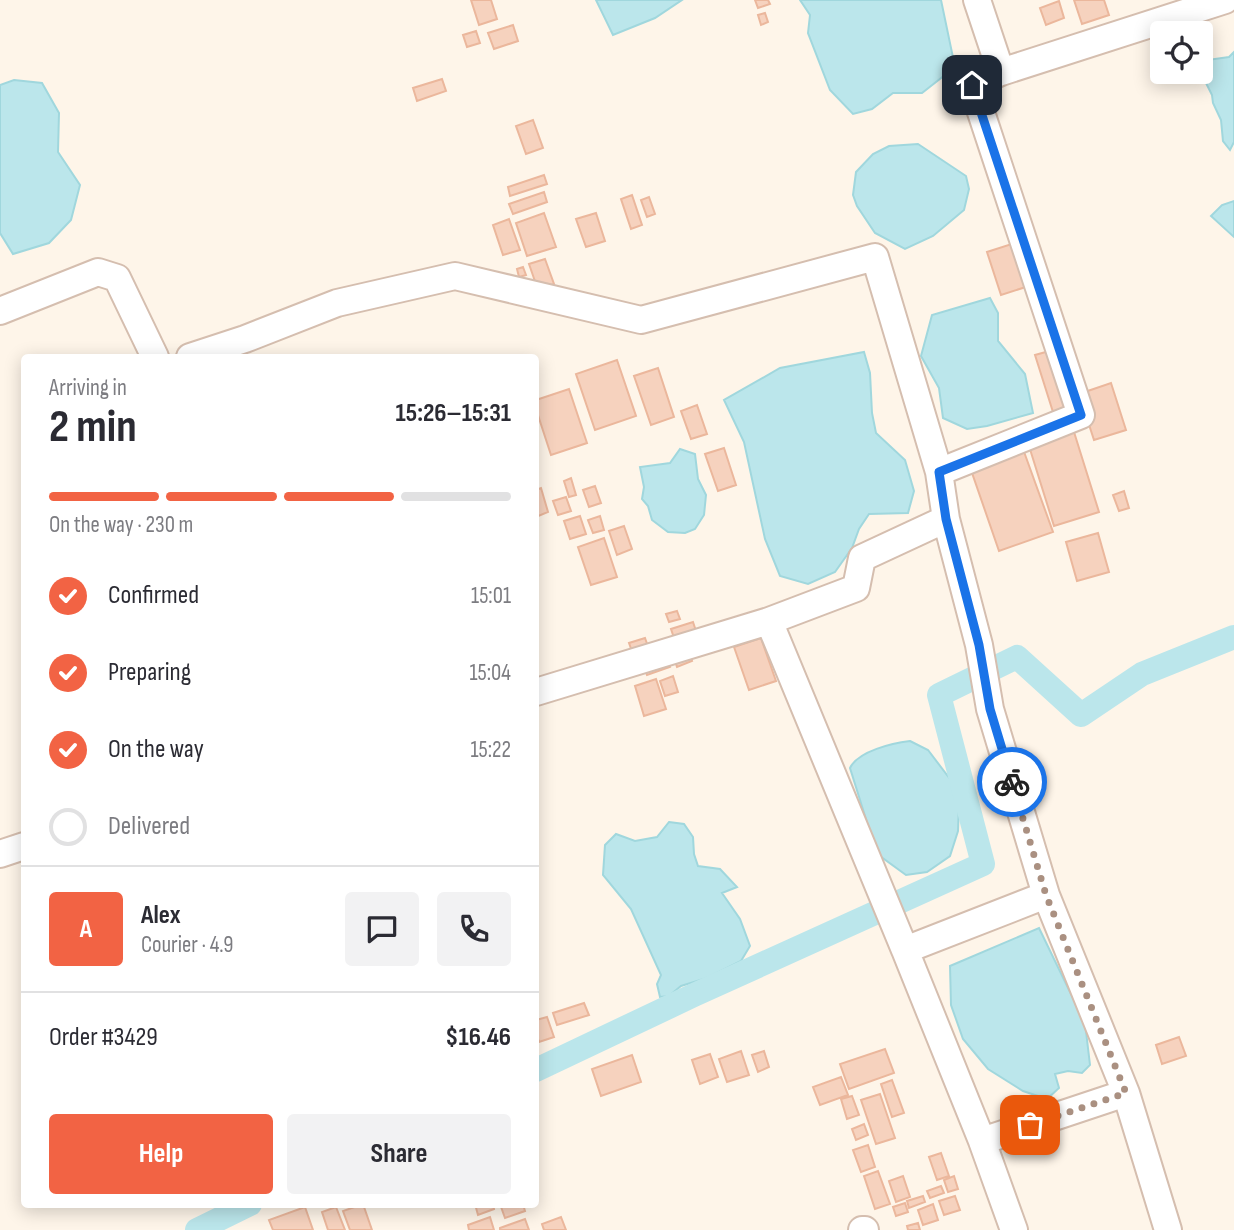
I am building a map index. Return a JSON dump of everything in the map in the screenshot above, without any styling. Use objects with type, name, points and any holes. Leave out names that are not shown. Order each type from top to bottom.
[{"type":"street","points":[[977,0],[1001,72]]},
{"type":"street","points":[[939,472],[1081,415],[972,85],[1001,72],[1225,0]]},
{"type":"street","points":[[199,354],[246,339],[337,303],[455,276],[641,320],[875,257],[939,472],[946,519],[979,645],[990,709],[1046,895],[1126,1093],[1168,1230]]},
{"type":"street","points":[[0,311],[98,272],[117,278],[154,354]]},
{"type":"street","points":[[539,691],[769,621],[856,589],[862,558],[946,519]]},
{"type":"street","points":[[769,621],[982,1141],[1014,1230]]},
{"type":"street","points":[[0,854],[21,847]]},
{"type":"street","points":[[905,950],[1046,895]]},
{"type":"street","points":[[982,1141],[1126,1093]]},
{"type":"water","points":[[596,0],[682,0],[655,18],[613,35]]},
{"type":"water","points":[[800,0],[941,0],[955,67],[922,93],[893,93],[872,109],[853,114],[830,90],[808,33],[810,15]]},
{"type":"water","points":[[1234,52],[1234,142],[1230,150],[1223,141],[1221,120],[1206,84],[1213,84],[1213,59],[1229,57]]},
{"type":"water","points":[[14,80],[42,83],[59,113],[58,152],[80,185],[71,220],[49,243],[13,254],[0,233],[0,85]]},
{"type":"water","points":[[918,144],[966,176],[969,189],[964,210],[933,236],[905,249],[875,233],[853,195],[856,172],[873,154],[889,146]]},
{"type":"water","points":[[1234,201],[1234,237],[1211,216],[1222,205]]},
{"type":"water","points":[[990,298],[998,313],[998,341],[1025,374],[1033,413],[967,429],[943,418],[939,388],[921,356],[932,315]]},
{"type":"water","points":[[864,352],[870,373],[876,433],[905,460],[914,491],[908,513],[869,514],[859,529],[852,548],[835,572],[808,584],[780,576],[765,539],[744,442],[724,400],[780,368]]},
{"type":"water","points":[[680,449],[695,454],[698,479],[706,495],[704,515],[695,529],[685,533],[668,532],[652,520],[648,506],[642,499],[644,487],[640,467],[670,463]]},
{"type":"water","points":[[910,741],[928,750],[950,779],[959,804],[958,831],[950,856],[927,872],[906,875],[880,856],[850,768],[868,753]]},
{"type":"water","points":[[669,822],[684,824],[693,837],[698,866],[720,869],[737,887],[722,893],[740,919],[750,946],[741,961],[707,978],[681,986],[669,996],[660,997],[657,984],[661,975],[631,909],[603,875],[605,845],[616,834],[635,841],[657,837]]},
{"type":"water","points":[[1039,928],[1085,1023],[1090,1065],[1082,1073],[1068,1071],[1055,1074],[1059,1088],[1047,1099],[1023,1091],[988,1069],[963,1039],[951,1005],[950,966]]},
{"type":"building","points":[[471,0],[491,0],[497,19],[479,25]]},
{"type":"building","points":[[755,0],[768,0],[770,4],[758,8]]},
{"type":"building","points":[[1074,0],[1104,0],[1109,15],[1082,24]]},
{"type":"building","points":[[1059,1],[1064,18],[1046,25],[1040,8]]},
{"type":"building","points":[[765,13],[768,22],[761,25],[758,15]]},
{"type":"building","points":[[513,25],[518,41],[494,49],[488,33]]},
{"type":"building","points":[[476,31],[480,43],[467,47],[463,35]]},
{"type":"building","points":[[442,79],[446,91],[417,101],[413,88]]},
{"type":"building","points":[[533,120],[543,148],[526,154],[516,126]]},
{"type":"building","points":[[544,175],[547,184],[510,196],[508,187]]},
{"type":"building","points":[[544,192],[547,202],[513,214],[509,204]]},
{"type":"building","points":[[632,195],[642,225],[631,229],[621,199]]},
{"type":"building","points":[[649,197],[655,214],[647,217],[641,200]]},
{"type":"building","points":[[544,213],[556,247],[527,256],[516,223]]},
{"type":"building","points":[[596,213],[605,241],[586,247],[576,219]]},
{"type":"building","points":[[509,219],[520,250],[503,255],[493,225]]},
{"type":"building","points":[[1018,242],[1032,285],[1001,295],[987,252]]},
{"type":"building","points":[[545,259],[554,284],[538,290],[529,264]]},
{"type":"building","points":[[523,267],[526,275],[519,277],[517,269]]},
{"type":"building","points":[[1053,350],[1071,406],[1053,412],[1035,355]]},
{"type":"building","points":[[617,360],[636,416],[595,430],[576,374]]},
{"type":"building","points":[[658,368],[674,417],[651,425],[634,376]]},
{"type":"building","points":[[1111,383],[1126,430],[1094,440],[1079,394]]},
{"type":"building","points":[[569,389],[587,443],[551,455],[539,418],[539,399]]},
{"type":"building","points":[[697,405],[707,434],[691,439],[681,411]]},
{"type":"building","points":[[1074,432],[1099,512],[1054,526],[1029,446]]},
{"type":"building","points":[[724,448],[736,485],[718,491],[705,454]]},
{"type":"building","points":[[1023,449],[1053,532],[999,551],[970,467]]},
{"type":"building","points":[[571,478],[576,495],[569,497],[564,481]]},
{"type":"building","points":[[595,486],[601,503],[589,507],[583,490]]},
{"type":"building","points":[[541,488],[548,512],[539,516]]},
{"type":"building","points":[[1124,491],[1129,508],[1119,511],[1113,495]]},
{"type":"building","points":[[566,497],[571,511],[558,515],[553,501]]},
{"type":"building","points":[[580,516],[586,534],[570,539],[564,521]]},
{"type":"building","points":[[600,516],[604,530],[593,533],[588,520]]},
{"type":"building","points":[[624,526],[632,549],[617,555],[609,531]]},
{"type":"building","points":[[1098,533],[1109,572],[1077,581],[1066,542]]},
{"type":"building","points":[[604,538],[617,577],[591,585],[578,547]]},
{"type":"building","points":[[677,611],[680,619],[669,622],[666,614]]},
{"type":"building","points":[[693,622],[698,637],[676,644],[671,629]]},
{"type":"building","points":[[645,638],[650,652],[634,657],[629,643]]},
{"type":"building","points":[[761,638],[776,681],[749,690],[734,647]]},
{"type":"building","points":[[688,650],[692,661],[677,667],[673,655]]},
{"type":"building","points":[[666,655],[670,667],[647,675],[643,663]]},
{"type":"building","points":[[673,676],[678,692],[665,696],[660,681]]},
{"type":"building","points":[[656,679],[666,709],[644,716],[635,686]]},
{"type":"building","points":[[584,1003],[589,1015],[557,1025],[553,1013]]},
{"type":"building","points":[[547,1017],[554,1037],[539,1042],[539,1019]]},
{"type":"building","points":[[1179,1037],[1186,1056],[1162,1064],[1156,1045]]},
{"type":"building","points":[[885,1049],[894,1073],[849,1089],[840,1064]]},
{"type":"building","points":[[741,1051],[749,1075],[727,1082],[719,1059]]},
{"type":"building","points":[[764,1051],[769,1067],[758,1072],[752,1055]]},
{"type":"building","points":[[710,1054],[718,1077],[700,1084],[692,1060]]},
{"type":"building","points":[[632,1055],[641,1082],[601,1096],[592,1069]]},
{"type":"building","points":[[841,1077],[848,1095],[820,1105],[813,1087]]},
{"type":"building","points":[[892,1080],[904,1113],[892,1117],[881,1084]]},
{"type":"building","points":[[880,1094],[895,1138],[876,1144],[861,1100]]},
{"type":"building","points":[[852,1096],[859,1115],[847,1119],[841,1099]]},
{"type":"building","points":[[864,1124],[868,1135],[856,1140],[852,1129]]},
{"type":"building","points":[[868,1145],[875,1167],[861,1172],[853,1150]]},
{"type":"building","points":[[941,1153],[949,1176],[937,1180],[929,1157]]},
{"type":"building","points":[[878,1171],[890,1204],[875,1209],[864,1176]]},
{"type":"building","points":[[903,1176],[910,1197],[896,1202],[889,1181]]},
{"type":"building","points":[[954,1176],[958,1189],[948,1192],[944,1180]]},
{"type":"building","points":[[941,1186],[944,1193],[930,1198],[927,1191]]},
{"type":"building","points":[[923,1196],[925,1202],[909,1208],[907,1201]]},
{"type":"building","points":[[955,1196],[960,1210],[944,1215],[939,1201]]},
{"type":"building","points":[[905,1203],[908,1212],[896,1216],[893,1207]]},
{"type":"building","points":[[933,1204],[938,1220],[923,1225],[918,1210]]},
{"type":"building","points":[[305,1208],[313,1230],[273,1230],[269,1220]]},
{"type":"building","points":[[336,1208],[345,1230],[328,1230],[322,1212]]},
{"type":"building","points":[[364,1208],[372,1230],[350,1230],[343,1211]]},
{"type":"building","points":[[476,1208],[494,1208],[494,1209],[478,1215]]},
{"type":"building","points":[[501,1208],[524,1208],[525,1211],[505,1218]]},
{"type":"building","points":[[490,1217],[494,1230],[469,1230],[468,1225]]},
{"type":"building","points":[[561,1217],[566,1230],[544,1230],[542,1224]]},
{"type":"building","points":[[525,1219],[529,1230],[500,1230],[500,1228]]},
{"type":"building","points":[[918,1223],[920,1230],[908,1230],[907,1226]]},
{"type":"waterway","points":[[539,1069],[983,864],[939,695],[1017,657],[1081,715],[1142,674],[1234,637]]},
{"type":"waterway","points":[[197,1230],[242,1208]]},
{"type":"way so far","points":[[1012,782],[1046,895],[1126,1093],[1030,1125]]},
{"type":"route","points":[[972,85],[1081,415],[939,472],[946,519],[979,645],[990,709],[1012,782]]}]
